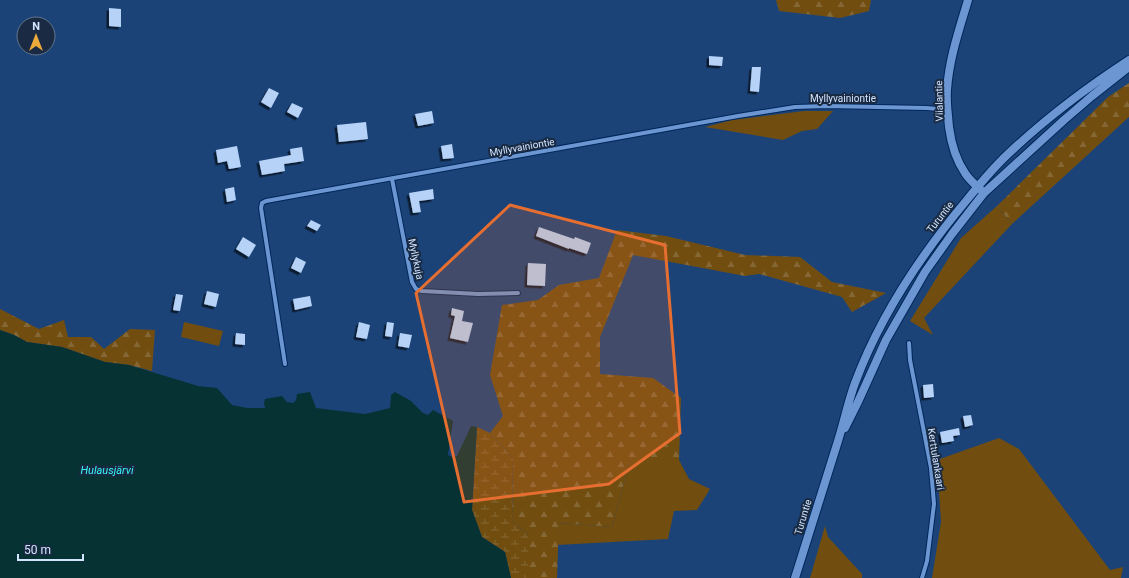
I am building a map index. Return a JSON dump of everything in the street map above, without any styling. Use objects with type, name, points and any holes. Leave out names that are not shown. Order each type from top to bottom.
[{"type":"main road","name":"Viialantie","points":[[968,0],[952,53],[948,76],[948,110],[952,143],[965,174],[984,193]]},
{"type":"main road","name":"Turuntie","points":[[795,578],[839,440],[855,382],[892,304],[948,222],[1007,155],[1048,118],[1129,60]]},
{"type":"main road","name":"Turuntie","points":[[839,440],[886,340],[925,272],[952,234],[984,193],[1064,120],[1129,67]]},
{"type":"street","name":"Myllyvainiontie","points":[[285,364],[261,205],[266,201],[795,107],[861,106],[948,110]]},
{"type":"street","name":"Myllykuja","points":[[392,179],[412,282],[416,289],[422,292],[478,294],[518,293]]},
{"type":"street","name":"Kerttulankaari","points":[[909,343],[910,360],[931,468],[934,504],[927,561],[922,578]]},
{"type":"highlighted area","points":[[510,205],[665,245],[680,433],[609,484],[464,502],[416,293]]},
{"type":"green space","points":[[776,0],[871,0],[869,11],[840,18],[779,11]]},
{"type":"green space","points":[[1129,83],[1129,117],[1012,224],[997,206],[1108,97]]},
{"type":"green space","points":[[804,111],[833,111],[817,129],[802,131],[783,140],[705,127],[732,120]]},
{"type":"green space","points":[[997,206],[1012,224],[924,318],[933,335],[910,321],[961,238]]},
{"type":"green space","points":[[617,230],[666,236],[745,255],[800,257],[832,282],[886,293],[852,312],[842,297],[759,274],[745,276],[633,255],[600,337],[600,374],[653,378],[681,398],[679,460],[630,460],[612,527],[559,523],[557,578],[528,578],[528,535],[512,521],[513,458],[490,433],[503,416],[490,375],[502,305],[538,300],[559,285],[599,278]]},
{"type":"green space","points":[[0,309],[39,329],[64,320],[68,337],[91,337],[104,349],[130,329],[155,330],[152,371],[129,365],[105,362],[62,347],[27,342],[0,330]]},
{"type":"green space","points":[[184,322],[223,331],[219,346],[181,337]]},
{"type":"green space","points":[[477,427],[490,433],[513,458],[512,521],[528,535],[528,578],[511,578],[505,552],[482,537],[472,510]]},
{"type":"green space","points":[[999,438],[1019,449],[1110,570],[1123,567],[1121,578],[932,578],[941,522],[937,460]]},
{"type":"green space","points":[[630,460],[679,460],[689,479],[710,489],[697,510],[674,511],[668,539],[557,545],[559,523],[612,527]]},
{"type":"green space","points":[[825,526],[828,537],[862,574],[862,578],[810,578]]},
{"type":"water","name":"Hulausjärvi","points":[[0,330],[27,342],[62,347],[105,362],[129,365],[198,386],[217,388],[232,405],[247,408],[265,408],[265,399],[282,396],[287,402],[293,403],[296,400],[297,394],[310,392],[316,408],[365,414],[390,408],[391,395],[395,392],[411,401],[423,413],[428,415],[433,410],[453,421],[448,455],[452,457],[457,456],[471,426],[477,427],[472,510],[482,537],[505,552],[511,578],[0,578]]},
{"type":"building","points":[[109,8],[121,9],[121,27],[109,26]]},
{"type":"building","points":[[709,56],[723,57],[722,66],[709,65]]},
{"type":"building","points":[[752,67],[761,67],[759,92],[750,91]]},
{"type":"building","points":[[269,88],[279,93],[271,108],[261,102]]},
{"type":"building","points":[[292,103],[303,108],[298,118],[287,112]]},
{"type":"building","points":[[432,111],[434,123],[418,126],[415,114]]},
{"type":"building","points":[[366,122],[368,139],[339,142],[337,125]]},
{"type":"building","points":[[452,144],[454,158],[443,159],[441,146]]},
{"type":"building","points":[[237,146],[241,167],[229,169],[227,161],[218,163],[216,150]]},
{"type":"building","points":[[302,147],[304,161],[284,164],[285,171],[262,175],[259,161],[291,155],[290,149]]},
{"type":"building","points":[[234,187],[236,200],[227,202],[225,189]]},
{"type":"building","points":[[433,189],[434,199],[419,201],[421,212],[413,213],[409,193]]},
{"type":"building","points":[[311,220],[321,225],[317,231],[307,226]]},
{"type":"building","points":[[539,227],[591,243],[587,254],[569,249],[536,236]]},
{"type":"building","points":[[243,237],[256,245],[249,257],[236,249]]},
{"type":"building","points":[[296,257],[306,262],[301,273],[291,268]]},
{"type":"building","points":[[528,263],[546,264],[545,286],[527,285]]},
{"type":"building","points":[[207,291],[219,294],[216,307],[204,304]]},
{"type":"building","points":[[176,294],[183,295],[180,311],[173,310]]},
{"type":"building","points":[[310,296],[312,306],[295,310],[293,299]]},
{"type":"building","points":[[452,308],[464,311],[462,321],[473,323],[468,342],[450,338],[455,316],[451,315]]},
{"type":"building","points":[[359,322],[370,325],[367,339],[356,337]]},
{"type":"building","points":[[387,322],[394,323],[392,337],[385,336]]},
{"type":"building","points":[[236,333],[245,334],[245,345],[235,344]]},
{"type":"building","points":[[400,333],[412,335],[409,348],[398,346]]},
{"type":"building","points":[[933,384],[934,397],[924,398],[923,385]]},
{"type":"building","points":[[971,415],[973,425],[965,427],[963,416]]},
{"type":"building","points":[[959,428],[960,435],[953,436],[954,441],[942,443],[940,432]]}]
